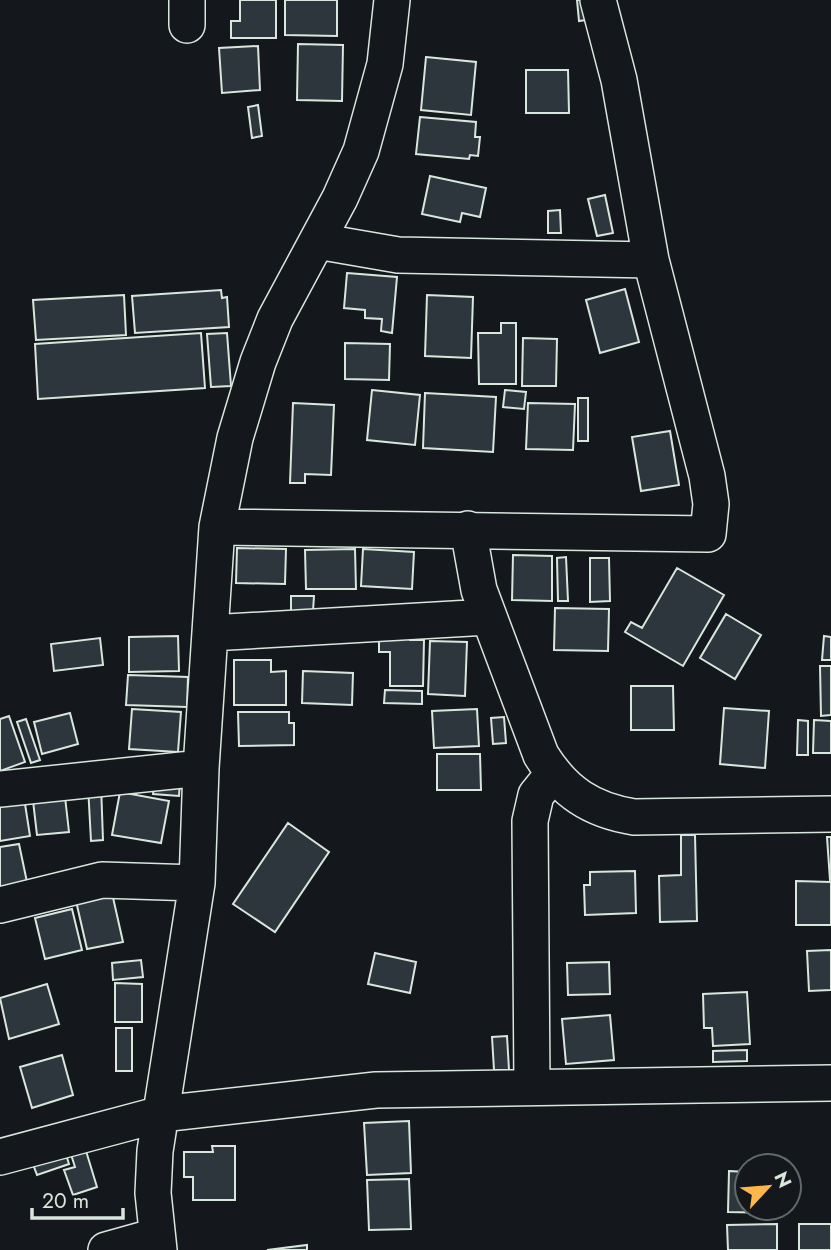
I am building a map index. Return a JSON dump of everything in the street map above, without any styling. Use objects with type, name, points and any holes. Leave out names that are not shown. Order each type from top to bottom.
[{"type":"street","points":[[106,1250],[157,1243],[155,1151],[197,883],[201,768],[217,527],[235,438],[258,362],[275,319],[361,151],[385,64],[393,0]]},
{"type":"street","points":[[217,527],[708,534],[711,504],[707,476],[651,260],[618,80],[598,0]]},
{"type":"street","points":[[317,241],[398,255],[651,260]]},
{"type":"street","points":[[468,529],[479,590],[541,755],[553,774],[570,792],[590,805],[634,817],[831,814]]},
{"type":"street","points":[[210,633],[488,617]]},
{"type":"street","points":[[0,789],[201,768]]},
{"type":"street","points":[[532,1087],[530,821],[536,795],[553,774]]},
{"type":"street","points":[[0,905],[102,880],[197,883]]},
{"type":"street","points":[[0,1157],[161,1114],[376,1090],[831,1083]]},
{"type":"building","points":[[240,0],[276,0],[276,38],[231,38],[231,21],[240,21]]},
{"type":"building","points":[[285,0],[337,0],[337,36],[285,35]]},
{"type":"building","points":[[577,0],[591,0],[593,19],[579,21]]},
{"type":"building","points":[[298,44],[343,45],[342,101],[297,100]]},
{"type":"building","points":[[258,46],[260,90],[222,93],[219,48]]},
{"type":"building","points":[[426,57],[476,62],[471,115],[421,110]]},
{"type":"building","points":[[526,70],[568,70],[569,113],[526,113]]},
{"type":"building","points":[[258,105],[262,136],[252,138],[248,107]]},
{"type":"building","points":[[420,117],[476,122],[475,137],[480,137],[478,156],[470,155],[469,159],[416,154]]},
{"type":"building","points":[[430,176],[486,188],[480,217],[462,213],[460,222],[422,214]]},
{"type":"building","points":[[605,195],[613,233],[597,236],[588,199]]},
{"type":"building","points":[[560,210],[561,233],[548,233],[548,211]]},
{"type":"building","points":[[347,273],[397,277],[392,333],[381,331],[382,319],[365,318],[365,310],[344,308]]},
{"type":"building","points":[[625,289],[639,342],[600,353],[586,300]]},
{"type":"building","points":[[221,290],[222,298],[227,297],[229,327],[135,333],[132,296]]},
{"type":"building","points":[[124,295],[126,335],[36,340],[33,300]]},
{"type":"building","points":[[427,295],[473,297],[471,358],[425,356]]},
{"type":"building","points":[[501,323],[516,323],[516,384],[479,384],[478,333],[501,333]]},
{"type":"building","points":[[201,333],[205,388],[38,399],[35,344]]},
{"type":"building","points":[[227,333],[231,386],[211,387],[207,334]]},
{"type":"building","points":[[523,338],[557,339],[556,386],[522,386]]},
{"type":"building","points":[[345,343],[390,344],[389,380],[345,379]]},
{"type":"building","points":[[372,390],[420,395],[415,445],[367,440]]},
{"type":"building","points":[[505,390],[526,392],[524,409],[503,407]]},
{"type":"building","points":[[425,393],[496,397],[493,452],[423,448]]},
{"type":"building","points":[[578,398],[588,398],[588,441],[578,441]]},
{"type":"building","points":[[293,403],[334,405],[331,475],[305,474],[305,483],[290,483]]},
{"type":"building","points":[[528,403],[575,404],[573,450],[526,449]]},
{"type":"building","points":[[670,431],[679,485],[641,491],[632,437]]},
{"type":"building","points":[[237,548],[286,549],[285,584],[236,583]]},
{"type":"building","points":[[355,549],[356,589],[306,589],[305,550]]},
{"type":"building","points":[[363,549],[414,552],[412,589],[361,586]]},
{"type":"building","points":[[513,555],[552,556],[552,601],[512,600]]},
{"type":"building","points":[[566,557],[568,601],[558,601],[557,558]]},
{"type":"building","points":[[590,558],[609,558],[610,601],[590,602]]},
{"type":"building","points":[[677,568],[724,595],[683,666],[625,632],[631,622],[642,628]]},
{"type":"building","points":[[291,596],[314,596],[313,611],[291,612]]},
{"type":"building","points":[[555,608],[609,609],[608,651],[554,650]]},
{"type":"building","points":[[726,614],[761,635],[735,679],[700,658]]},
{"type":"building","points":[[379,632],[410,632],[410,640],[424,640],[423,686],[390,686],[390,652],[379,652]]},
{"type":"building","points":[[178,636],[179,671],[129,672],[129,637]]},
{"type":"building","points":[[824,636],[831,637],[831,660],[822,660]]},
{"type":"building","points":[[100,638],[103,665],[54,671],[51,644]]},
{"type":"building","points":[[430,641],[467,642],[465,696],[428,694]]},
{"type":"building","points":[[234,660],[271,660],[271,672],[286,671],[286,705],[234,705]]},
{"type":"building","points":[[820,666],[831,666],[831,715],[821,716]]},
{"type":"building","points":[[303,671],[353,673],[352,705],[302,703]]},
{"type":"building","points":[[128,675],[188,677],[187,707],[126,705]]},
{"type":"building","points":[[631,686],[673,686],[674,730],[631,730]]},
{"type":"building","points":[[385,690],[422,691],[422,704],[384,703]]},
{"type":"building","points":[[724,708],[769,711],[765,768],[720,764]]},
{"type":"building","points":[[132,709],[181,712],[178,752],[129,749]]},
{"type":"building","points":[[477,709],[479,746],[434,748],[432,711]]},
{"type":"building","points":[[238,712],[289,712],[289,723],[294,723],[294,745],[239,746]]},
{"type":"building","points":[[70,713],[78,744],[42,754],[34,722]]},
{"type":"building","points":[[9,716],[25,762],[0,771],[0,719]]},
{"type":"building","points":[[504,717],[506,743],[493,744],[491,718]]},
{"type":"building","points":[[26,719],[40,760],[31,763],[17,722]]},
{"type":"building","points":[[798,720],[808,721],[808,755],[797,755]]},
{"type":"building","points":[[814,720],[831,721],[831,753],[813,753]]},
{"type":"building","points":[[437,754],[480,754],[481,790],[437,790]]},
{"type":"building","points":[[155,779],[180,781],[179,796],[153,794]]},
{"type":"building","points":[[101,785],[103,840],[91,841],[88,786]]},
{"type":"building","points":[[64,788],[69,832],[37,835],[32,792]]},
{"type":"building","points":[[23,791],[30,836],[0,841],[0,794]]},
{"type":"building","points":[[120,792],[169,801],[161,843],[112,835]]},
{"type":"building","points":[[288,823],[329,852],[275,932],[233,904]]},
{"type":"building","points":[[681,835],[695,835],[697,921],[660,922],[659,876],[681,875]]},
{"type":"building","points":[[827,837],[831,837],[830,880]]},
{"type":"building","points":[[19,844],[27,882],[0,888],[0,847]]},
{"type":"building","points":[[635,871],[636,913],[585,915],[584,885],[590,885],[590,872]]},
{"type":"building","points":[[796,881],[831,882],[831,925],[796,925]]},
{"type":"building","points":[[112,893],[123,942],[87,949],[76,901]]},
{"type":"building","points":[[72,909],[82,950],[45,959],[35,918]]},
{"type":"building","points":[[831,950],[831,990],[809,991],[807,951]]},
{"type":"building","points":[[375,953],[416,962],[410,993],[368,984]]},
{"type":"building","points":[[141,960],[143,977],[113,980],[112,963]]},
{"type":"building","points":[[609,962],[610,994],[568,995],[567,963]]},
{"type":"building","points":[[115,983],[142,984],[142,1022],[115,1022]]},
{"type":"building","points":[[47,984],[59,1024],[9,1039],[0,998]]},
{"type":"building","points":[[747,992],[750,1044],[713,1046],[712,1028],[704,1028],[703,994]]},
{"type":"building","points":[[610,1015],[614,1060],[566,1064],[562,1019]]},
{"type":"building","points":[[116,1028],[132,1028],[132,1071],[116,1071]]},
{"type":"building","points":[[507,1036],[509,1070],[494,1070],[492,1037]]},
{"type":"building","points":[[747,1050],[747,1061],[713,1062],[713,1051]]},
{"type":"building","points":[[62,1055],[73,1095],[32,1108],[20,1067]]},
{"type":"building","points":[[409,1121],[411,1173],[367,1175],[364,1123]]},
{"type":"building","points":[[83,1141],[97,1187],[73,1195],[64,1170],[75,1167],[68,1145]]},
{"type":"building","points":[[63,1145],[69,1164],[37,1175],[30,1156]]},
{"type":"building","points":[[212,1146],[235,1146],[235,1200],[193,1200],[193,1177],[184,1177],[184,1152],[213,1152]]},
{"type":"building","points":[[729,1171],[733,1171],[733,1212],[728,1212]]},
{"type":"building","points":[[409,1179],[411,1229],[369,1230],[367,1180]]},
{"type":"building","points":[[777,1224],[777,1250],[728,1250],[727,1225]]},
{"type":"building","points":[[799,1224],[831,1224],[831,1250],[799,1250]]},
{"type":"building","points":[[307,1245],[307,1250],[267,1250]]}]
